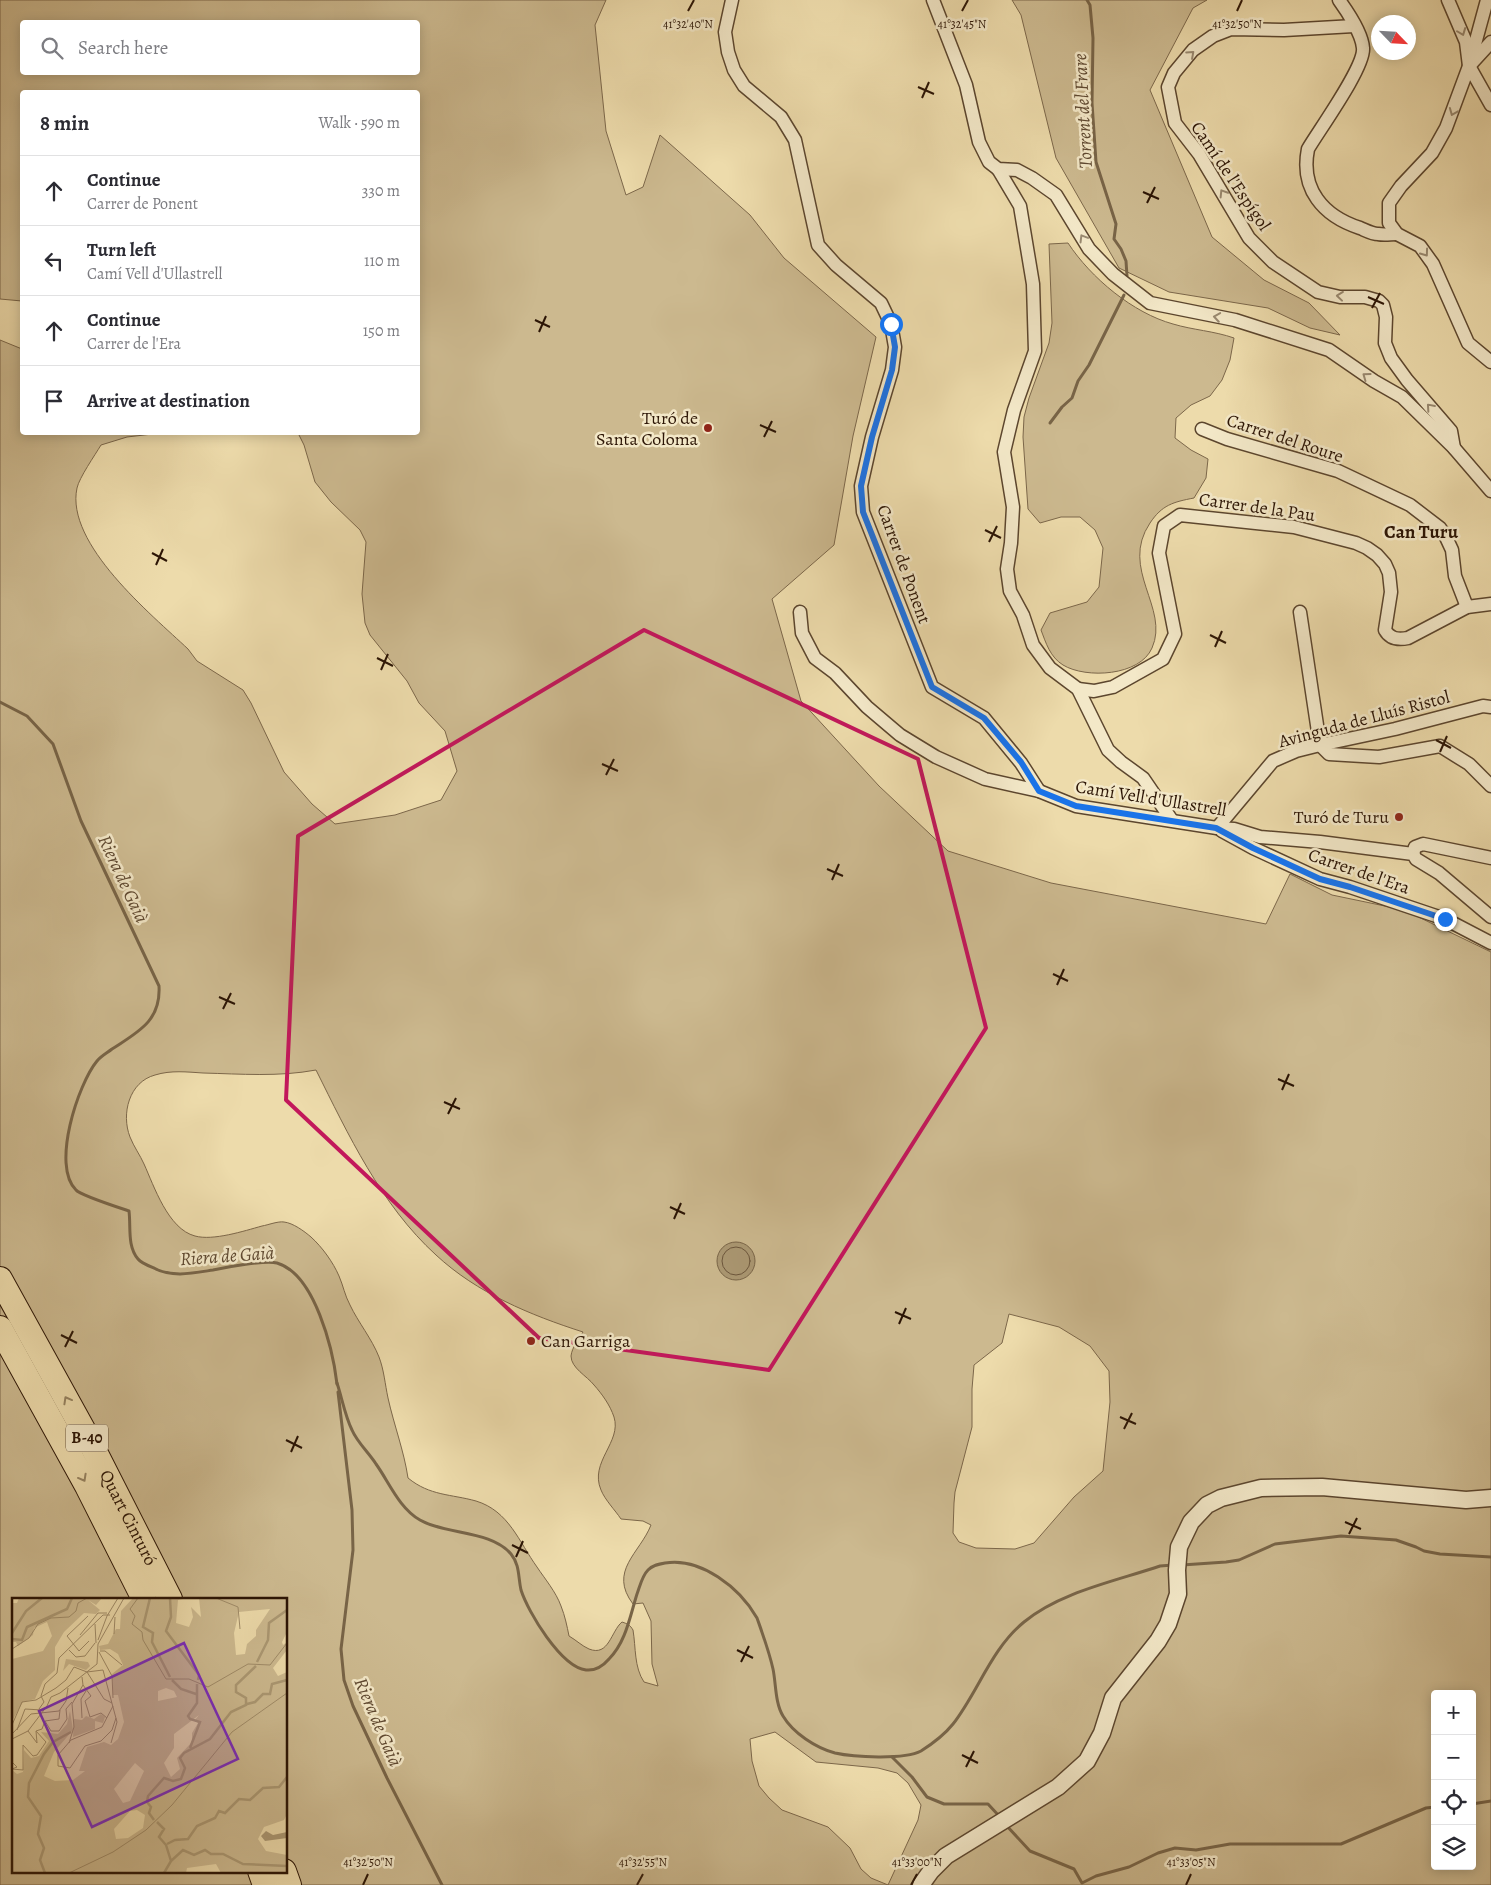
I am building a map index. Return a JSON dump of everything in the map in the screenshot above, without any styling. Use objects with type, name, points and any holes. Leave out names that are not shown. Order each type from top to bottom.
[{"type":"highway","name":"Quart Cinturó","points":[[0,1279],[90,1442],[169,1598]]},
{"type":"highway","name":"Quart Cinturó","points":[[0,1328],[87,1486],[143,1598]]},
{"type":"street","name":"Carrer de Ponent","points":[[732,0],[725,32],[728,52],[734,70],[744,86],[781,117],[796,140],[818,245],[836,264],[881,302],[891,324],[895,347],[892,370],[872,437],[861,486],[863,512],[932,687],[984,718],[1021,762],[1039,791]]},
{"type":"street","points":[[933,0],[966,85],[979,142],[988,162],[998,169],[1020,206],[1032,284],[1034,351],[1014,410],[1004,452],[1013,507],[1007,569],[1010,591],[1023,616],[1033,645],[1050,668],[1078,689],[1108,750],[1143,778],[1171,820]]},
{"type":"street","points":[[1338,0],[1348,14],[1363,46],[1362,58],[1350,82],[1308,149],[1306,161],[1308,181],[1316,197],[1331,215],[1351,225],[1377,234],[1397,234]]},
{"type":"street","points":[[1448,0],[1466,42],[1469,66],[1491,105]]},
{"type":"street","points":[[1487,0],[1469,66],[1446,128],[1432,153],[1400,186],[1389,203],[1389,223],[1397,234],[1420,246],[1433,264],[1468,343],[1491,362]]},
{"type":"street","name":"Camí de l'Espígol","points":[[1354,26],[1284,30],[1231,29],[1213,36],[1193,50],[1174,73],[1168,87],[1175,123],[1199,154],[1249,238],[1273,262],[1318,292],[1340,297],[1365,297],[1378,301],[1383,305],[1386,317],[1385,343],[1391,358],[1450,431],[1454,448]]},
{"type":"street","points":[[1469,66],[1491,42]]},
{"type":"street","points":[[998,169],[1017,170],[1056,195],[1089,249],[1113,274],[1150,304],[1235,320],[1329,350],[1374,381],[1402,397],[1454,448],[1491,491]]},
{"type":"street","points":[[1017,200],[1023,184],[1032,178]]},
{"type":"street","name":"Carrer del Roure","points":[[1202,429],[1227,439],[1338,471],[1410,505],[1445,534],[1452,550],[1455,576],[1467,607]]},
{"type":"street","name":"Carrer de la Pau","points":[[1078,689],[1094,691],[1113,686],[1162,659],[1175,634],[1159,553],[1164,526],[1180,515],[1294,526],[1356,543],[1367,548],[1377,554],[1389,573],[1391,592],[1386,630],[1388,634],[1400,640],[1408,638],[1467,607],[1491,604]]},
{"type":"street","name":"Camí Vell d'Ullastrell","points":[[800,612],[802,633],[815,658],[835,673],[867,707],[900,735],[936,757],[985,779],[1039,791],[1076,806],[1216,828],[1234,828],[1260,837],[1320,842],[1413,854]]},
{"type":"street","points":[[1300,612],[1320,745],[1330,754],[1379,757],[1440,746],[1469,764],[1491,786]]},
{"type":"street","name":"Avinguda de Lluís Ristol","points":[[1216,828],[1273,761],[1296,751],[1395,729],[1483,706],[1491,706]]},
{"type":"street","name":"Carrer de l'Era","points":[[1216,828],[1253,848],[1320,879],[1350,887],[1445,919],[1491,943]]},
{"type":"street","points":[[1491,858],[1423,844],[1415,847],[1413,854],[1416,859],[1439,873],[1491,917]]},
{"type":"street","points":[[922,1885],[931,1871],[946,1856],[1058,1787],[1086,1761],[1102,1732],[1114,1698],[1158,1641],[1168,1624],[1178,1594],[1177,1570],[1179,1547],[1191,1522],[1207,1506],[1221,1498],[1261,1488],[1322,1487],[1466,1500],[1491,1498]]},
{"type":"highlighted area","points":[[644,630],[918,759],[986,1028],[769,1370],[539,1338],[286,1100],[298,836]]},
{"type":"shaded area","points":[[0,0],[606,0],[595,25],[606,131],[626,195],[643,187],[660,135],[750,215],[784,258],[876,337],[853,436],[834,545],[772,599],[801,701],[879,786],[948,851],[1051,883],[1266,924],[1290,874],[1332,895],[1404,910],[1491,952],[1491,1885],[888,1885],[0,1885],[0,340],[20,348],[20,435],[144,435],[127,437],[101,445],[77,488],[77,510],[84,532],[97,555],[114,577],[188,649],[197,661],[243,690],[284,772],[312,804],[335,824],[395,815],[441,800],[457,771],[445,731],[419,703],[407,681],[370,635],[365,623],[362,594],[366,542],[360,530],[331,502],[315,482],[304,445],[299,435],[420,435],[420,90],[20,90],[20,301],[0,299]],"holes":[[[316,1070],[367,1168],[399,1214],[436,1255],[452,1269],[487,1292],[543,1318],[583,1332],[573,1349],[572,1360],[576,1368],[606,1400],[614,1417],[614,1435],[599,1470],[598,1480],[601,1490],[621,1519],[643,1521],[651,1525],[628,1563],[624,1582],[626,1592],[633,1604],[643,1603],[651,1621],[652,1664],[658,1686],[644,1682],[638,1670],[633,1630],[627,1624],[622,1622],[609,1642],[596,1651],[589,1649],[569,1636],[559,1601],[512,1528],[497,1512],[476,1501],[441,1494],[424,1488],[408,1478],[379,1357],[348,1302],[334,1265],[315,1241],[298,1228],[282,1222],[238,1233],[211,1237],[195,1236],[185,1232],[177,1225],[163,1206],[127,1128],[126,1119],[129,1100],[139,1084],[155,1075],[173,1072],[274,1074]],[[1009,1314],[1059,1327],[1090,1346],[1109,1371],[1110,1402],[1103,1471],[1074,1497],[1034,1543],[1015,1549],[976,1548],[959,1542],[953,1533],[955,1492],[972,1427],[974,1365],[1002,1343]],[[775,1732],[816,1762],[878,1768],[897,1773],[908,1783],[921,1805],[918,1820],[888,1885],[871,1878],[861,1869],[850,1848],[828,1827],[782,1810],[769,1798],[759,1786],[752,1761],[750,1739]]]},
{"type":"shaded area","points":[[1012,0],[1207,0],[1193,8],[1150,90],[1212,237],[1264,280],[1309,303],[1340,335],[1310,328],[1268,308],[1169,292],[1119,268],[1056,158],[1021,15]]},
{"type":"shaded area","points":[[1068,243],[1088,269],[1114,293],[1143,312],[1173,324],[1234,338],[1230,360],[1222,380],[1210,396],[1191,405],[1176,418],[1175,438],[1191,450],[1208,459],[1206,478],[1194,498],[1169,505],[1159,512],[1150,523],[1142,540],[1140,556],[1142,572],[1155,618],[1156,633],[1152,648],[1146,657],[1136,664],[1112,672],[1085,672],[1063,665],[1052,654],[1041,630],[1050,613],[1087,602],[1099,587],[1103,548],[1095,530],[1080,517],[1061,517],[1040,523],[1028,509],[1023,437],[1024,417],[1049,343],[1052,323],[1049,244]]},
{"type":"water","points":[[736,1242],[749,1248],[755,1261],[749,1274],[736,1280],[723,1274],[717,1261],[723,1248]]},
{"type":"waterway","name":"Torrent del Frare","points":[[1087,0],[1090,5],[1093,38],[1092,103],[1096,162],[1116,224],[1114,239],[1126,261],[1127,276]]},
{"type":"waterway","name":"Torrent del Frare","points":[[1050,423],[1062,407],[1072,398],[1078,381],[1089,365],[1124,295]]},
{"type":"waterway","name":"Riera de Gaià","points":[[0,702],[27,716],[53,744],[81,821],[159,986],[159,998],[152,1017],[139,1031],[99,1059],[82,1087],[70,1125],[67,1145],[66,1163],[69,1179],[79,1192],[129,1211],[131,1242],[135,1254],[141,1262],[161,1271],[176,1274],[191,1273],[264,1262],[277,1263],[290,1270],[302,1282],[312,1297],[320,1315],[331,1352],[337,1384]]},
{"type":"waterway","points":[[337,1383],[347,1419],[354,1434],[400,1502],[420,1520],[431,1525],[492,1541],[502,1546],[511,1554],[517,1567],[521,1590],[538,1624],[556,1649],[576,1667],[586,1670],[596,1669],[607,1662],[615,1652],[620,1645],[630,1620],[641,1581],[648,1570],[658,1564],[665,1563],[679,1562],[692,1565],[718,1577],[741,1596],[750,1607],[757,1618],[768,1649],[780,1711],[787,1722],[799,1734],[820,1748],[835,1753],[854,1756],[891,1757],[921,1751],[938,1739],[953,1724],[1002,1645],[1024,1622],[1054,1603],[1089,1588],[1160,1566],[1173,1565]]},
{"type":"waterway","name":"Riera de Gaià","points":[[338,1392],[352,1510],[353,1550],[341,1649],[344,1680],[353,1706],[387,1778],[442,1885]]},
{"type":"waterway","points":[[1182,1565],[1239,1560],[1275,1544],[1341,1536],[1396,1540],[1424,1551],[1440,1554],[1491,1557]]},
{"type":"waterway","points":[[892,1757],[912,1777],[927,1797],[944,1804],[988,1804],[1000,1817]]},
{"type":"waterway","points":[[1476,1803],[1491,1801]]},
{"type":"waterway","points":[[1005,1824],[1030,1851],[1074,1869],[1082,1883],[1096,1876],[1129,1867],[1158,1853],[1175,1848],[1196,1850],[1230,1844],[1341,1844],[1431,1807]]},
{"type":"place","name":"Turó de Santa Coloma","points":[[708,428]]},
{"type":"place","name":"Turó de Turu","points":[[1399,817]]},
{"type":"place","name":"Can Garriga","points":[[531,1341]]},
{"type":"district","name":"Can Turu","points":[[1421,532]]},
{"type":"route","points":[[891,324],[895,347],[892,370],[872,437],[861,486],[863,512],[932,687],[984,718],[1021,762],[1039,791],[1076,806],[1216,828],[1253,848],[1320,879],[1350,887],[1445,919]]}]
